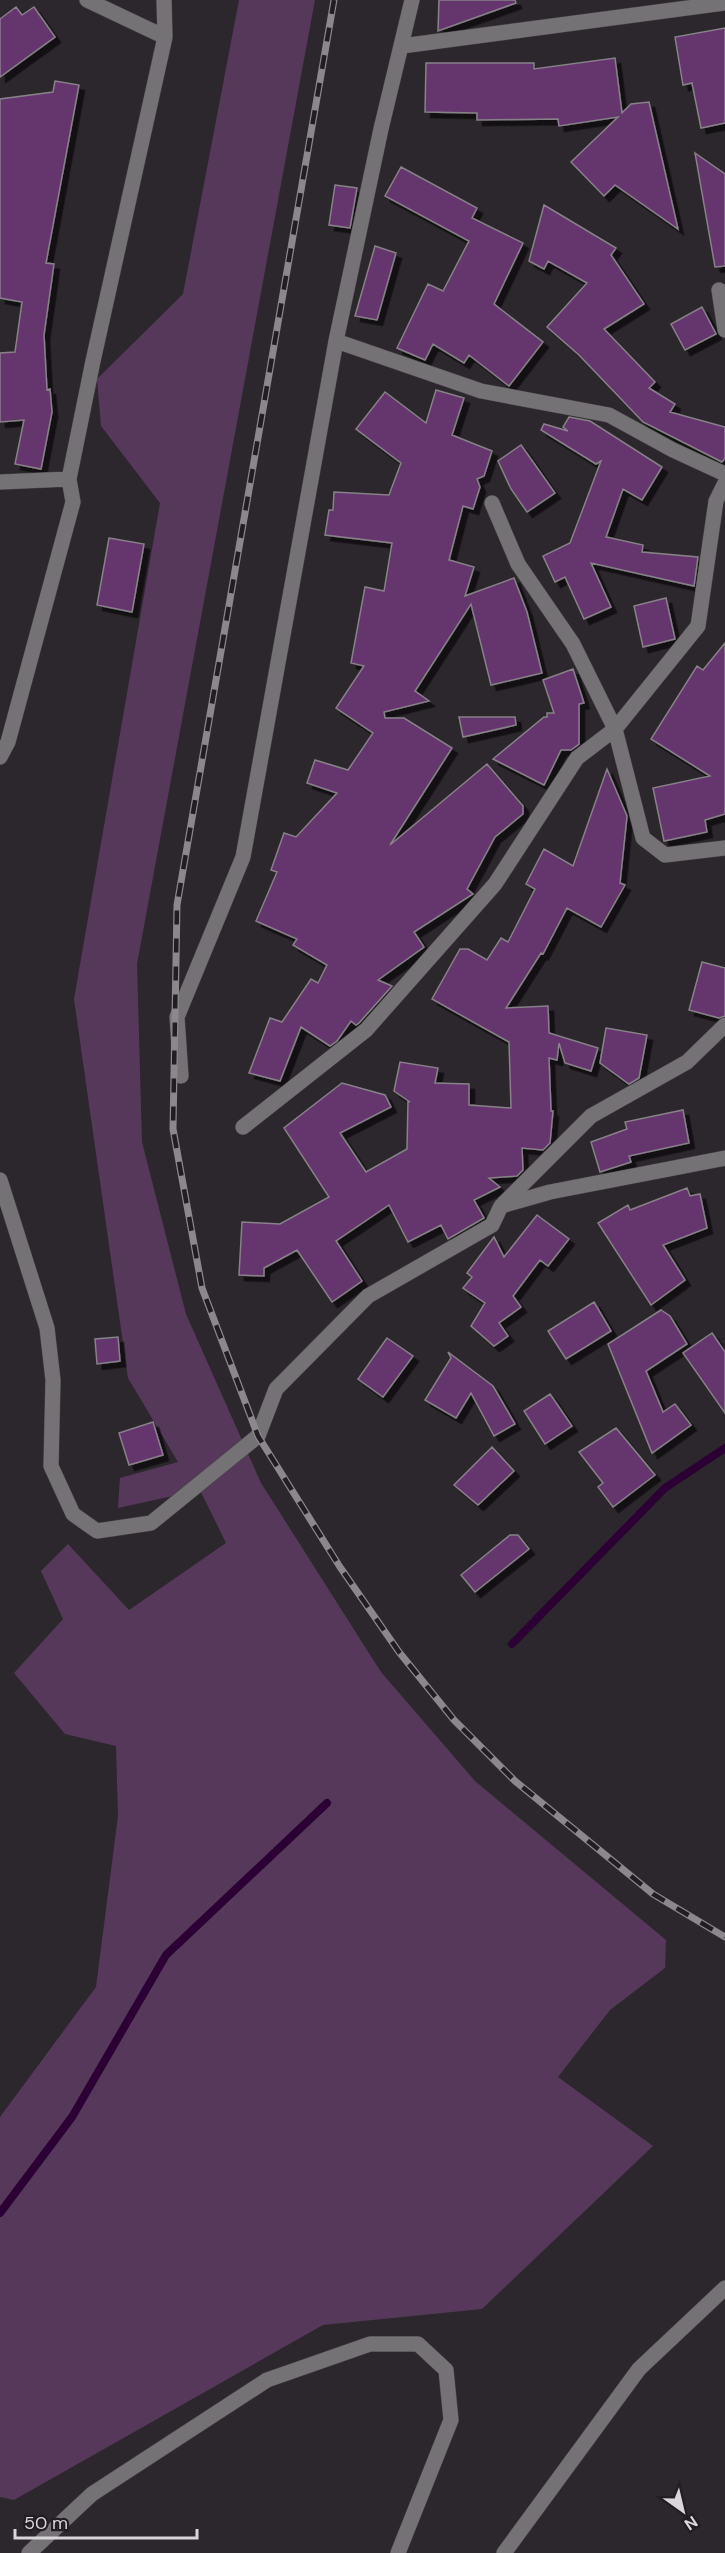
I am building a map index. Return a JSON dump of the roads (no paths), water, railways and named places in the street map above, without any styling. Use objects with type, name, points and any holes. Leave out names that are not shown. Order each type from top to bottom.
[{"type":"street","points":[[87,0],[165,38]]},
{"type":"street","points":[[0,758],[8,742],[73,502],[69,479],[165,38],[164,0]]},
{"type":"street","points":[[181,1076],[177,1017],[243,857],[336,341],[381,129],[412,0]]},
{"type":"street","points":[[402,46],[725,3]]},
{"type":"street","points":[[719,290],[725,330]]},
{"type":"street","points":[[336,341],[481,391],[609,415],[673,450],[725,474]]},
{"type":"street","points":[[0,482],[69,479]]},
{"type":"street","points":[[243,1127],[366,1030],[495,884],[577,758],[615,729],[698,626],[716,501],[725,483]]},
{"type":"street","points":[[492,503],[518,564],[573,644],[615,729],[643,838],[665,855],[725,848]]},
{"type":"street","points":[[0,1180],[47,1328],[53,1380],[51,1466],[74,1514],[97,1531],[151,1523],[258,1436],[276,1389],[368,1296],[492,1226],[501,1206],[591,1116],[687,1062],[725,1025]]},
{"type":"street","points":[[501,1206],[550,1192],[725,1158]]},
{"type":"street","points":[[504,2553],[639,2369],[725,2288]]},
{"type":"street","points":[[29,2553],[92,2494],[267,2380],[370,2343],[418,2344],[446,2370],[451,2420],[398,2553]]},
{"type":"waterway","points":[[512,1644],[665,1488],[725,1448]]},
{"type":"waterway","points":[[0,2213],[72,2117],[166,1955],[327,1803]]},
{"type":"railway","points":[[334,0],[177,905],[173,1129],[202,1288],[258,1436],[340,1567],[399,1652],[454,1720],[515,1781],[653,1894],[725,1937]]}]
